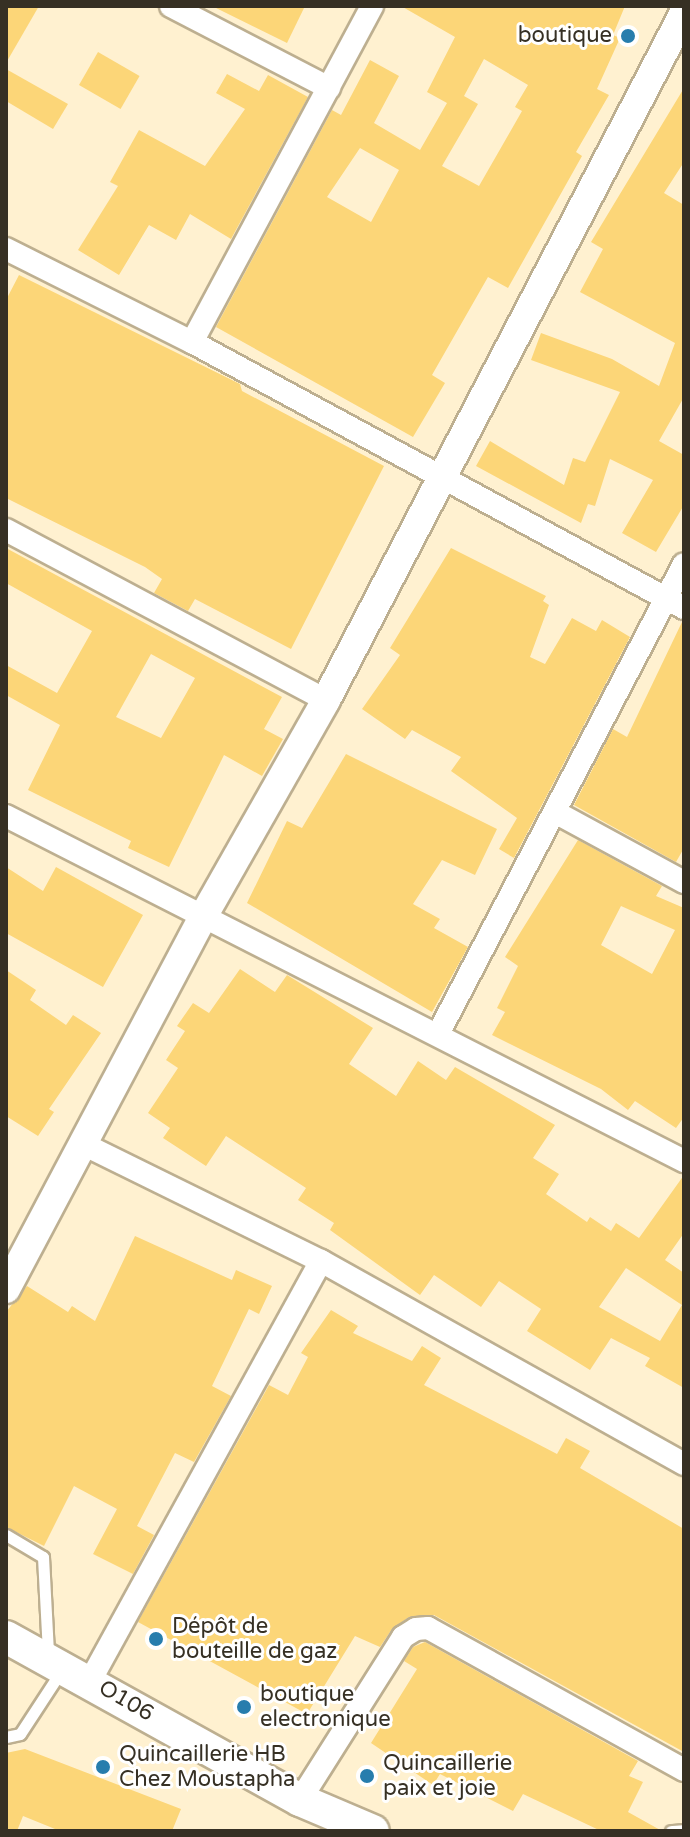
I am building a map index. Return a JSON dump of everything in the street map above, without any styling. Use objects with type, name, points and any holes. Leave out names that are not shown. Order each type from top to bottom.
[{"type":"main road","name":"O106","points":[[6,1637],[300,1800],[373,1831]]},
{"type":"street","points":[[171,6],[329,88]]},
{"type":"street","points":[[192,342],[372,6]]},
{"type":"street","points":[[6,1289],[204,915],[326,700],[684,13]]},
{"type":"street","points":[[6,249],[192,342],[675,604]]},
{"type":"street","points":[[6,530],[326,700]]},
{"type":"street","points":[[438,1034],[555,812],[675,604],[684,564]]},
{"type":"street","points":[[555,812],[684,882]]},
{"type":"street","points":[[6,816],[684,1161]]},
{"type":"street","points":[[83,1144],[321,1261],[684,1464]]},
{"type":"street","points":[[67,1669],[321,1261]]},
{"type":"street","points":[[300,1800],[403,1637],[428,1628],[684,1770]]},
{"type":"lane","points":[[6,1535],[43,1557],[67,1669],[20,1734],[6,1737]]},
{"type":"lane","points":[[671,1831],[684,1830]]},
{"type":"building","points":[[6,6],[39,6],[6,63]]},
{"type":"building","points":[[212,6],[305,6],[287,43]]},
{"type":"building","points":[[401,6],[625,6],[613,35],[620,38],[597,89],[609,95],[576,152],[582,156],[508,288],[488,277],[432,375],[445,383],[413,437],[216,327],[332,110],[341,115],[370,60],[399,76],[374,123],[420,150],[447,103],[427,92],[455,37]],"holes":[[[484,59],[528,85],[515,107],[522,111],[479,186],[442,166],[478,104],[464,96]],[[360,148],[399,170],[371,222],[327,197]]]},
{"type":"building","points":[[98,52],[140,76],[121,109],[79,85]]},
{"type":"building","points":[[6,69],[68,104],[53,129],[6,101]]},
{"type":"building","points":[[227,74],[259,91],[268,75],[308,97],[231,239],[190,214],[176,240],[149,225],[119,275],[78,250],[118,186],[110,182],[139,130],[205,166],[245,109],[216,93]]},
{"type":"building","points":[[684,88],[684,162],[664,193],[684,205],[684,397],[659,441],[684,455],[684,505],[656,552],[622,533],[653,480],[610,459],[595,506],[588,504],[581,523],[476,466],[490,441],[564,485],[573,458],[585,462],[620,392],[531,360],[541,333],[612,359],[659,386],[675,343],[580,292],[603,249],[591,242]]},
{"type":"building","points":[[19,275],[240,384],[242,391],[384,466],[291,649],[195,599],[188,611],[154,593],[162,579],[145,567],[6,498],[6,300]]},
{"type":"building","points":[[6,548],[282,697],[264,729],[283,739],[262,776],[224,755],[169,867],[128,848],[131,841],[28,790],[60,725],[6,695],[6,665],[57,693],[92,631],[6,583]],"holes":[[[151,654],[195,678],[161,738],[116,717]]]},
{"type":"building","points":[[451,548],[546,596],[543,601],[549,605],[530,657],[545,664],[572,618],[596,631],[602,620],[630,637],[514,858],[499,849],[517,818],[451,771],[461,757],[412,730],[405,739],[362,709],[400,655],[390,648]]},
{"type":"building","points":[[682,622],[684,848],[676,862],[574,805],[613,729],[627,737]]},
{"type":"building","points":[[346,754],[497,829],[475,875],[442,860],[413,904],[440,919],[434,928],[468,947],[432,1012],[247,903],[287,821],[302,828]]},
{"type":"building","points":[[578,840],[662,886],[656,896],[684,908],[684,1117],[676,1128],[635,1101],[628,1110],[601,1089],[492,1035],[505,1012],[497,1008],[518,966],[505,957]],"holes":[[[621,906],[675,930],[652,974],[601,945]]]},
{"type":"building","points":[[6,867],[43,891],[56,867],[143,915],[103,987],[6,933]]},
{"type":"building","points":[[240,969],[275,992],[287,975],[373,1028],[349,1064],[396,1096],[418,1061],[446,1080],[455,1067],[555,1125],[533,1158],[559,1174],[546,1194],[587,1222],[590,1217],[611,1231],[616,1223],[639,1238],[684,1175],[684,1233],[665,1260],[684,1273],[684,1388],[645,1366],[650,1358],[611,1338],[590,1370],[527,1331],[541,1309],[499,1281],[481,1307],[434,1275],[420,1295],[330,1230],[334,1223],[298,1200],[306,1188],[226,1136],[206,1166],[163,1138],[170,1128],[148,1113],[178,1068],[166,1060],[185,1031],[177,1026],[193,1003],[209,1013]],"holes":[[[626,1268],[682,1305],[660,1341],[599,1307]]]},
{"type":"building","points":[[6,970],[36,990],[30,1000],[66,1025],[73,1015],[101,1033],[49,1109],[54,1112],[38,1136],[6,1116]]},
{"type":"building","points":[[135,1236],[232,1280],[236,1270],[272,1286],[259,1314],[249,1309],[212,1386],[231,1396],[194,1462],[175,1453],[137,1526],[154,1535],[133,1574],[93,1554],[117,1509],[74,1486],[44,1546],[6,1527],[6,1312],[27,1286],[68,1312],[72,1306],[95,1321]]},
{"type":"building","points":[[331,1310],[358,1326],[353,1333],[412,1361],[422,1346],[441,1358],[424,1385],[557,1454],[566,1438],[590,1451],[580,1468],[684,1529],[684,1752],[434,1615],[409,1617],[392,1629],[380,1647],[355,1636],[307,1714],[138,1622],[269,1385],[288,1395],[308,1357],[301,1353]]},
{"type":"building","points":[[425,1642],[638,1761],[629,1776],[643,1782],[628,1812],[662,1831],[601,1831],[523,1794],[513,1811],[440,1774],[433,1785],[371,1743],[417,1669],[404,1661],[413,1647]]},
{"type":"building","points":[[25,1749],[181,1809],[172,1831],[60,1831],[23,1816],[17,1831],[6,1831],[6,1753]]},
{"type":"place","name":"boutique","points":[[628,36]]},
{"type":"place","name":"Dépôt de bouteille de gaz","points":[[156,1639]]},
{"type":"place","name":"boutique electronique","points":[[244,1707]]},
{"type":"place","name":"Quincaillerie HB Chez Moustapha","points":[[103,1767]]},
{"type":"place","name":"Quincaillerie paix et joie","points":[[367,1776]]}]
